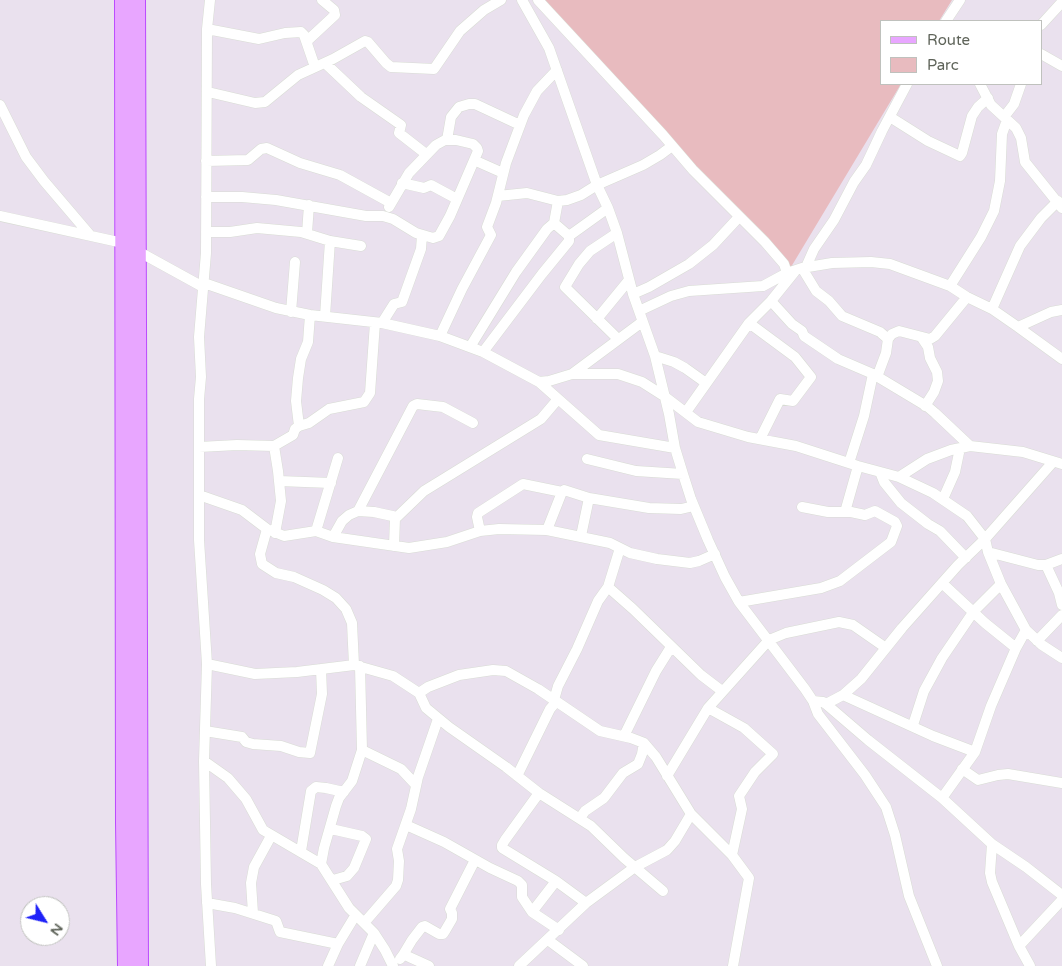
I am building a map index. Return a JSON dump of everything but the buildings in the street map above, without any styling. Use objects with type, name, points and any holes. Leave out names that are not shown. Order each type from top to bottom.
[{"type":"main road","points":[[123,0],[130,246],[140,966]]},
{"type":"main road","points":[[126,966],[124,814],[130,246],[137,0]]},
{"type":"street","points":[[210,0],[207,29],[206,232],[204,285],[199,336],[201,368],[199,540],[206,664],[204,761],[207,902],[211,966]]},
{"type":"street","points":[[306,41],[335,15],[334,10],[322,0]]},
{"type":"street","points":[[208,92],[256,103],[266,102],[298,75],[365,41],[391,67],[434,69],[460,30],[479,14],[502,0]]},
{"type":"street","points":[[522,0],[549,48],[597,185],[617,233],[633,294],[655,356],[675,448],[694,506],[725,577],[739,602],[813,701],[818,714],[865,775],[886,807],[895,835],[909,896],[937,966]]},
{"type":"street","points":[[538,0],[664,134],[693,170],[766,242],[784,264],[798,270],[816,291],[829,301],[842,316],[880,332],[888,338]]},
{"type":"street","points":[[947,20],[960,0]]},
{"type":"street","points":[[1042,24],[1062,2]]},
{"type":"street","points":[[207,29],[259,39],[285,33],[303,33],[320,65],[401,125],[399,133],[426,154]]},
{"type":"street","points":[[1042,55],[1062,66]]},
{"type":"street","points":[[440,336],[462,289],[491,235],[487,227],[520,125],[537,91],[557,70]]},
{"type":"street","points":[[686,412],[749,323],[798,270],[834,220],[854,182],[866,165],[907,85]]},
{"type":"street","points":[[981,85],[992,105],[1016,128],[1021,138],[1025,162],[1060,204],[1041,218],[1020,246],[992,309]]},
{"type":"street","points":[[950,286],[981,238],[994,211],[1000,181],[1002,134],[1005,119],[1014,104],[1022,85]]},
{"type":"street","points":[[890,117],[928,141],[960,156],[972,116],[988,98]]},
{"type":"street","points":[[447,140],[451,117],[459,106],[475,104],[520,125]]},
{"type":"street","points":[[0,105],[26,157],[90,235]]},
{"type":"street","points":[[206,196],[242,197],[309,205],[366,216],[383,216],[393,219],[422,235],[433,238],[439,236],[450,216],[478,152],[477,148],[473,144],[447,140],[436,145],[409,173],[383,216]]},
{"type":"street","points":[[498,196],[527,193],[558,201],[567,200],[644,165],[660,156],[672,146]]},
{"type":"street","points":[[206,161],[248,160],[261,149],[267,148],[300,163],[340,175],[391,202]]},
{"type":"street","points":[[475,158],[503,173]]},
{"type":"street","points":[[402,183],[424,188],[431,185],[457,199]]},
{"type":"street","points":[[470,347],[516,272],[547,229],[554,223],[558,201]]},
{"type":"street","points":[[307,233],[309,205]]},
{"type":"street","points":[[483,352],[569,241],[569,236],[608,208]]},
{"type":"street","points":[[0,216],[90,235],[130,246],[204,285],[291,312],[378,323],[440,336],[483,352],[539,382],[599,435],[675,448]]},
{"type":"street","points":[[633,294],[689,264],[713,246],[739,217]]},
{"type":"street","points":[[554,223],[569,236]]},
{"type":"street","points":[[206,232],[230,232],[256,228],[307,233],[330,241],[362,246]]},
{"type":"street","points":[[617,233],[590,252],[579,264],[565,287],[618,339]]},
{"type":"street","points":[[199,447],[229,445],[274,446],[293,436],[298,426],[309,423],[329,409],[364,402],[370,393],[378,323],[394,304],[402,302],[421,249],[422,235]]},
{"type":"street","points":[[325,316],[330,241]]},
{"type":"street","points":[[291,312],[295,262]]},
{"type":"street","points":[[638,310],[671,296],[689,291],[763,286],[798,270],[832,263],[871,262],[890,264],[950,286],[992,309],[1062,359]]},
{"type":"street","points":[[597,319],[629,280]]},
{"type":"street","points":[[845,512],[864,416],[875,375],[886,353],[888,338],[892,334],[899,332],[930,339],[935,336],[967,297]]},
{"type":"street","points":[[771,301],[792,324],[802,330],[804,336],[838,360],[875,375],[935,412],[965,447]]},
{"type":"street","points":[[1018,327],[1051,312],[1062,310]]},
{"type":"street","points":[[298,426],[296,401],[298,378],[301,359],[308,342],[310,315]]},
{"type":"street","points":[[572,374],[642,322]]},
{"type":"street","points":[[749,323],[795,357],[811,377],[793,401],[780,399],[760,439]]},
{"type":"street","points":[[922,338],[928,347],[930,358],[937,372],[938,382],[925,406]]},
{"type":"street","points":[[655,356],[674,362],[706,383]]},
{"type":"street","points":[[539,382],[572,374],[618,374],[642,382],[698,422],[748,437],[796,446],[853,465],[900,477],[943,499],[966,516],[985,539],[988,552],[1001,584],[1026,630],[1037,641],[1062,658]]},
{"type":"street","points":[[394,546],[395,518],[432,485],[529,428],[541,419],[558,399]]},
{"type":"street","points":[[358,511],[414,406],[420,403],[443,407],[473,423]]},
{"type":"street","points":[[274,446],[280,481],[281,501],[271,531],[260,554],[262,564],[276,573],[294,577],[336,598],[346,609],[352,623],[357,665],[362,750],[354,776],[336,806],[321,864]]},
{"type":"street","points":[[943,499],[965,447]]},
{"type":"street","points":[[826,704],[844,695],[861,679],[942,583],[1058,463],[1023,452],[965,447],[926,459],[900,477]]},
{"type":"street","points":[[316,531],[338,458]]},
{"type":"street","points":[[587,459],[636,471],[683,474]]},
{"type":"street","points":[[880,472],[884,482],[901,502],[928,524],[940,531],[966,558]]},
{"type":"street","points":[[280,481],[331,483]]},
{"type":"street","points":[[480,531],[478,513],[523,484],[562,492],[564,490],[589,498],[663,510],[694,506]]},
{"type":"street","points":[[547,530],[562,492]]},
{"type":"street","points":[[199,494],[242,510],[271,531],[284,536],[316,531],[333,537],[394,546],[420,547],[447,542],[480,531],[499,529],[547,530],[610,543],[646,557],[690,563],[715,554]]},
{"type":"street","points":[[581,536],[589,498]]},
{"type":"street","points":[[739,602],[821,588],[840,581],[893,539],[896,524],[874,511],[865,515],[828,512],[802,507]]},
{"type":"street","points":[[333,537],[342,521],[358,511],[374,512],[395,518]]},
{"type":"street","points":[[517,776],[555,701],[558,686],[577,649],[598,600],[608,587],[620,548]]},
{"type":"street","points":[[988,552],[1022,562],[1046,565],[1062,559]]},
{"type":"street","points":[[1046,565],[1062,605]]},
{"type":"street","points":[[942,583],[985,623],[1016,648]]},
{"type":"street","points":[[913,725],[924,690],[950,645],[974,612],[1001,584]]},
{"type":"street","points":[[608,587],[722,692]]},
{"type":"street","points":[[1037,641],[1062,615]]},
{"type":"street","points":[[667,776],[708,708],[769,640],[786,633],[839,622],[853,625],[886,648]]},
{"type":"street","points":[[942,798],[974,752],[991,706],[1016,648],[1026,630]]},
{"type":"street","points":[[624,736],[656,671],[671,647]]},
{"type":"street","points":[[206,664],[255,674],[357,665],[393,676],[420,693],[426,708],[438,719],[539,793],[591,826],[663,891]]},
{"type":"street","points":[[205,731],[242,737],[246,742],[253,744],[280,746],[299,752],[310,753],[322,694],[321,669]]},
{"type":"street","points":[[420,693],[440,681],[459,676],[493,670],[506,671],[538,689],[600,731],[644,743],[656,757],[691,814],[732,855],[749,878],[733,966]]},
{"type":"street","points":[[844,695],[913,725],[933,736],[974,752]]},
{"type":"street","points":[[813,701],[826,704],[868,740],[942,798],[992,844],[1062,895]]},
{"type":"street","points":[[708,708],[744,728],[773,754],[755,772],[740,796],[742,809],[732,855]]},
{"type":"street","points":[[364,923],[396,886],[399,861],[397,849],[438,719]]},
{"type":"street","points":[[580,818],[604,798],[623,773],[638,764],[644,743]]},
{"type":"street","points":[[362,750],[401,769],[416,785]]},
{"type":"street","points":[[204,761],[228,778],[249,804],[263,830],[321,864],[355,916],[374,934],[393,965],[403,955],[422,927],[425,926],[439,934],[445,932],[452,919],[450,909],[475,860]]},
{"type":"street","points":[[962,769],[978,780],[1008,774],[1062,783]]},
{"type":"street","points":[[301,851],[311,791],[316,788],[326,788],[344,792]]},
{"type":"street","points":[[539,793],[505,840],[502,848],[556,881],[586,903]]},
{"type":"street","points":[[519,966],[586,903],[635,867],[667,850],[675,841],[691,814]]},
{"type":"street","points":[[406,825],[444,842],[518,881],[522,885],[522,897],[532,912],[559,930]]},
{"type":"street","points":[[331,829],[362,836],[366,839],[354,868],[347,876],[333,880]]},
{"type":"street","points":[[253,913],[251,883],[254,867],[271,836]]},
{"type":"street","points":[[992,844],[990,873],[992,882],[1019,946],[1030,966]]},
{"type":"street","points":[[532,912],[556,881]]},
{"type":"street","points":[[1019,946],[1062,900]]},
{"type":"street","points":[[207,902],[253,913],[276,921],[280,932],[338,944]]},
{"type":"street","points":[[328,966],[338,944],[355,916]]},
{"type":"street","points":[[360,966],[374,934]]},
{"type":"street","points":[[548,940],[584,966]]},
{"type":"street","points":[[403,955],[429,966]]},
{"type":"green space","points":[[540,0],[952,0],[940,20],[880,20],[880,85],[900,85],[791,267]]}]
